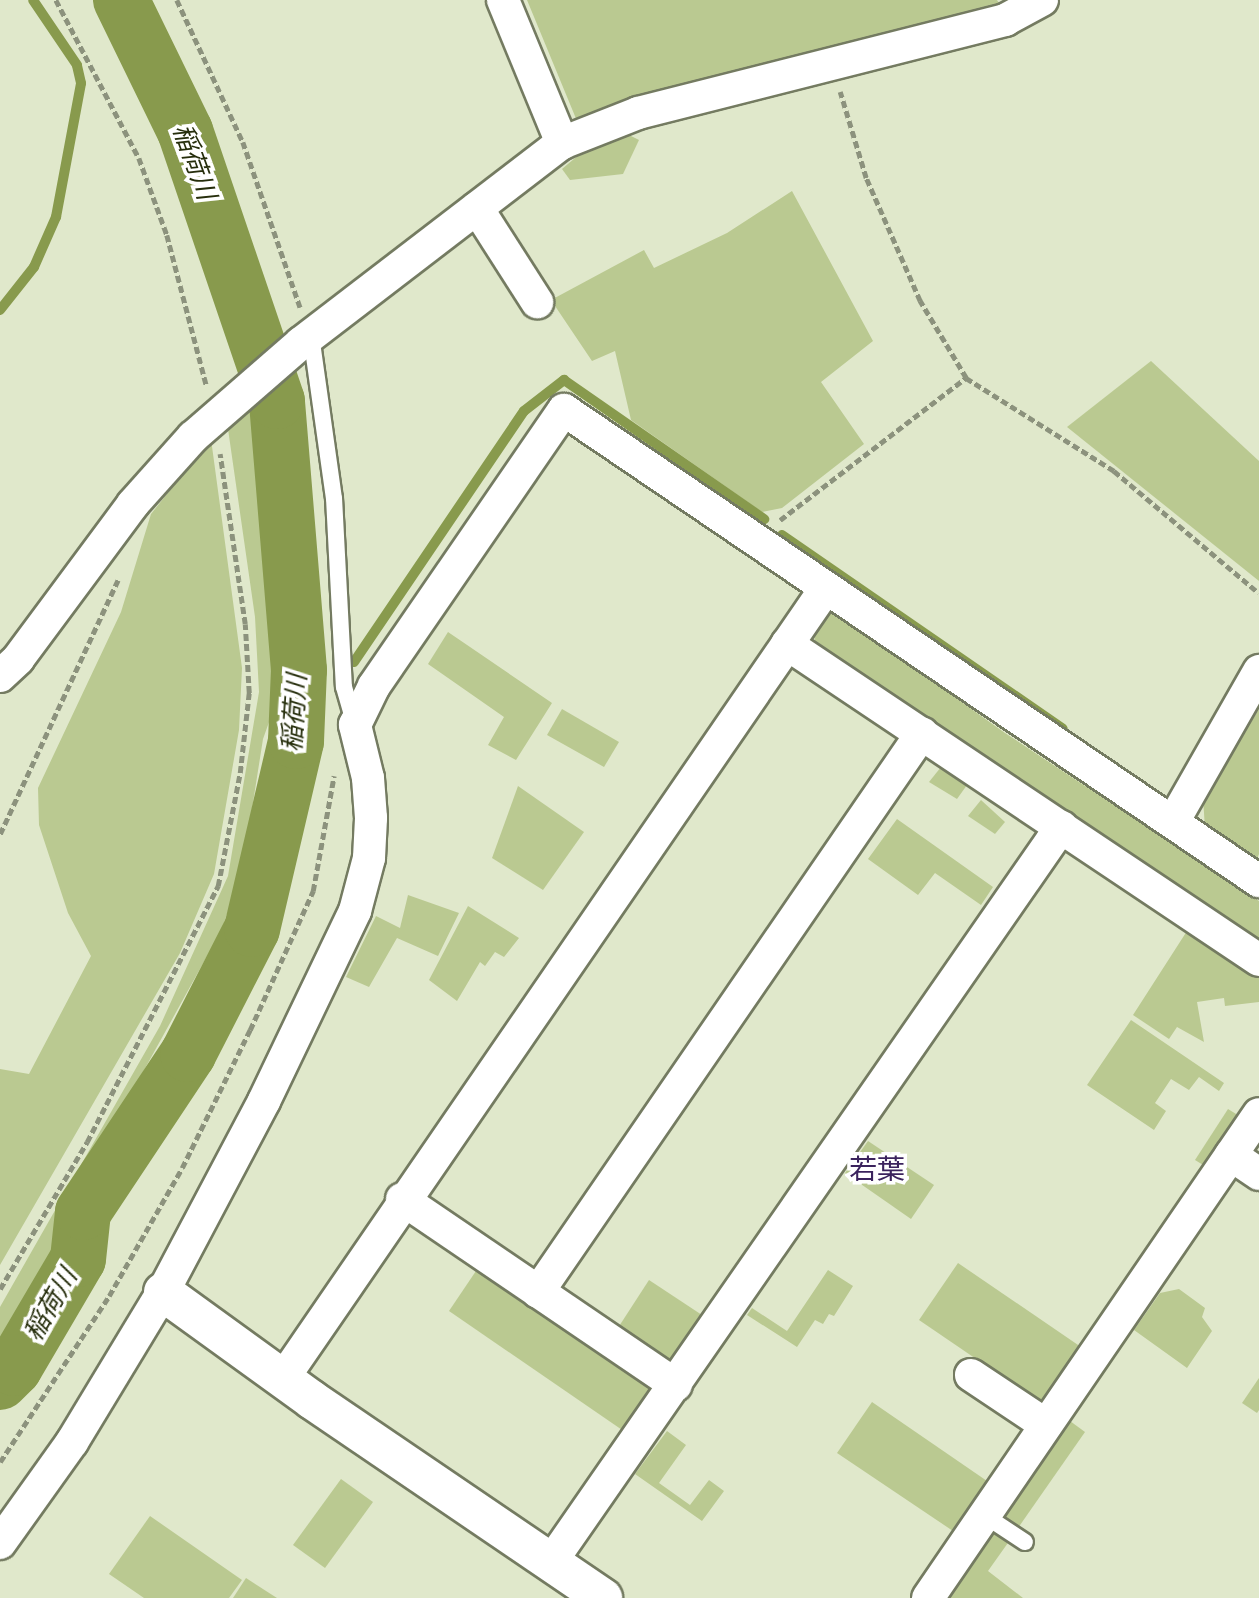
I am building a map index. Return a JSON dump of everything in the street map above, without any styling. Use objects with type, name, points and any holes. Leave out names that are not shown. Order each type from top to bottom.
[{"type":"street","points":[[503,0],[562,143]]},
{"type":"street","points":[[0,676],[18,659],[133,504],[221,412],[306,339],[562,143],[638,113],[1005,20],[1042,0]]},
{"type":"street","points":[[477,208],[537,302]]},
{"type":"street","points":[[0,1544],[72,1441],[163,1292],[264,1101],[355,911],[369,858],[371,818],[368,778],[355,725],[374,686],[564,410],[1259,881]]},
{"type":"street","points":[[282,1380],[402,1199],[826,588]]},
{"type":"street","points":[[787,644],[1259,960]]},
{"type":"street","points":[[1173,822],[1259,671]]},
{"type":"street","points":[[538,1292],[922,733]]},
{"type":"street","points":[[551,1562],[1061,827]]},
{"type":"street","points":[[928,1598],[1259,1114]]},
{"type":"street","points":[[1231,1155],[1259,1174]]},
{"type":"street","points":[[402,1199],[676,1385]]},
{"type":"street","points":[[163,1292],[282,1380],[603,1598]]},
{"type":"street","points":[[971,1375],[1046,1425]]},
{"type":"lane","points":[[306,339],[334,498],[344,687],[355,725]]},
{"type":"lane","points":[[984,1516],[1024,1542]]},
{"type":"path","points":[[0,1289],[93,1130],[218,886],[240,773],[249,693],[245,624],[221,412],[167,235],[139,158],[56,0]]},
{"type":"path","points":[[177,0],[243,142],[306,339]]},
{"type":"path","points":[[831,63],[866,178],[920,301],[965,378],[1114,471],[1259,593]]},
{"type":"path","points":[[754,540],[965,378]]},
{"type":"path","points":[[0,834],[122,571]]},
{"type":"path","points":[[0,1462],[110,1296],[182,1168],[250,1030],[313,891],[335,773]]},
{"type":"green space","points":[[527,0],[997,0],[999,3],[668,87],[577,121]]},
{"type":"green space","points":[[627,134],[639,140],[623,174],[570,180],[562,169],[581,153]]},
{"type":"green space","points":[[792,191],[873,341],[821,382],[864,444],[782,508],[762,512],[631,420],[615,351],[592,361],[551,300],[644,250],[654,268],[727,233]]},
{"type":"green space","points":[[1151,361],[1259,461],[1259,581],[1067,427]]},
{"type":"green space","points":[[268,397],[272,403],[284,680],[263,739],[243,866],[222,929],[75,1195],[34,1303],[0,1346],[0,1307],[160,1026],[228,876],[259,692],[255,617],[228,429]]},
{"type":"green space","points":[[211,439],[242,668],[239,730],[214,874],[180,953],[0,1265],[0,1069],[29,1074],[91,956],[68,913],[39,825],[38,788],[121,612],[151,514]]},
{"type":"green space","points":[[833,610],[1005,733],[1259,901],[1259,943],[816,648],[813,629]]},
{"type":"green space","points":[[448,632],[552,703],[516,760],[488,745],[504,717],[428,664]]},
{"type":"green space","points":[[562,709],[619,742],[604,767],[547,735]]},
{"type":"green space","points":[[1259,709],[1259,854],[1256,861],[1205,829],[1203,797]]},
{"type":"green space","points":[[941,767],[967,785],[957,799],[929,782]]},
{"type":"green space","points":[[518,786],[584,832],[543,890],[492,858]]},
{"type":"green space","points":[[981,800],[1005,822],[995,834],[968,816]]},
{"type":"green space","points":[[897,819],[993,887],[981,905],[935,873],[918,895],[868,859]]},
{"type":"green space","points":[[408,895],[459,913],[438,956],[397,938],[369,987],[346,977],[376,916],[400,928]]},
{"type":"green space","points":[[468,906],[519,938],[504,957],[495,952],[485,966],[480,962],[457,1001],[429,980]]},
{"type":"green space","points":[[1187,931],[1259,978],[1259,1002],[1225,1006],[1224,998],[1197,1002],[1204,1042],[1177,1027],[1169,1039],[1133,1015]]},
{"type":"green space","points":[[1131,1020],[1224,1083],[1219,1091],[1199,1077],[1189,1090],[1171,1079],[1155,1103],[1166,1111],[1154,1130],[1087,1085]]},
{"type":"green space","points":[[1228,1109],[1241,1117],[1208,1168],[1195,1160]]},
{"type":"green space","points":[[868,1141],[934,1185],[911,1219],[845,1173]]},
{"type":"green space","points":[[958,1263],[1081,1347],[1042,1404],[919,1320]]},
{"type":"green space","points":[[480,1265],[651,1380],[653,1398],[628,1434],[449,1311]]},
{"type":"green space","points":[[828,1270],[853,1286],[834,1316],[829,1314],[823,1324],[815,1320],[797,1347],[747,1315],[752,1308],[787,1331]]},
{"type":"green space","points":[[649,1280],[705,1317],[675,1362],[658,1362],[614,1334]]},
{"type":"green space","points":[[1179,1289],[1205,1308],[1202,1317],[1212,1331],[1187,1368],[1134,1330],[1160,1293]]},
{"type":"green space","points":[[1259,1378],[1259,1410],[1257,1413],[1242,1403]]},
{"type":"green space","points":[[872,1402],[987,1481],[953,1531],[837,1453]]},
{"type":"green space","points":[[1070,1421],[1085,1432],[1018,1528],[1003,1518]]},
{"type":"green space","points":[[667,1431],[686,1445],[659,1483],[690,1505],[709,1480],[724,1491],[702,1521],[635,1474]]},
{"type":"green space","points":[[341,1479],[373,1502],[325,1568],[293,1545]]},
{"type":"green space","points":[[150,1516],[242,1580],[229,1598],[144,1598],[109,1574]]},
{"type":"green space","points":[[992,1527],[1010,1540],[988,1571],[1023,1598],[944,1598]]},
{"type":"green space","points":[[246,1578],[277,1598],[233,1598]]},
{"type":"waterway","points":[[0,310],[34,267],[56,217],[81,83],[77,65],[33,0]]},
{"type":"waterway","name":"稲荷川","points":[[0,1382],[14,1368],[78,1259],[83,1212],[188,1054],[252,929],[296,741],[299,670],[277,401],[185,131],[121,0]]},
{"type":"waterway","points":[[354,662],[524,411],[564,380],[764,519]]},
{"type":"waterway","points":[[782,535],[1063,729]]},
{"type":"district","name":"若葉","points":[[877,1170]]}]
